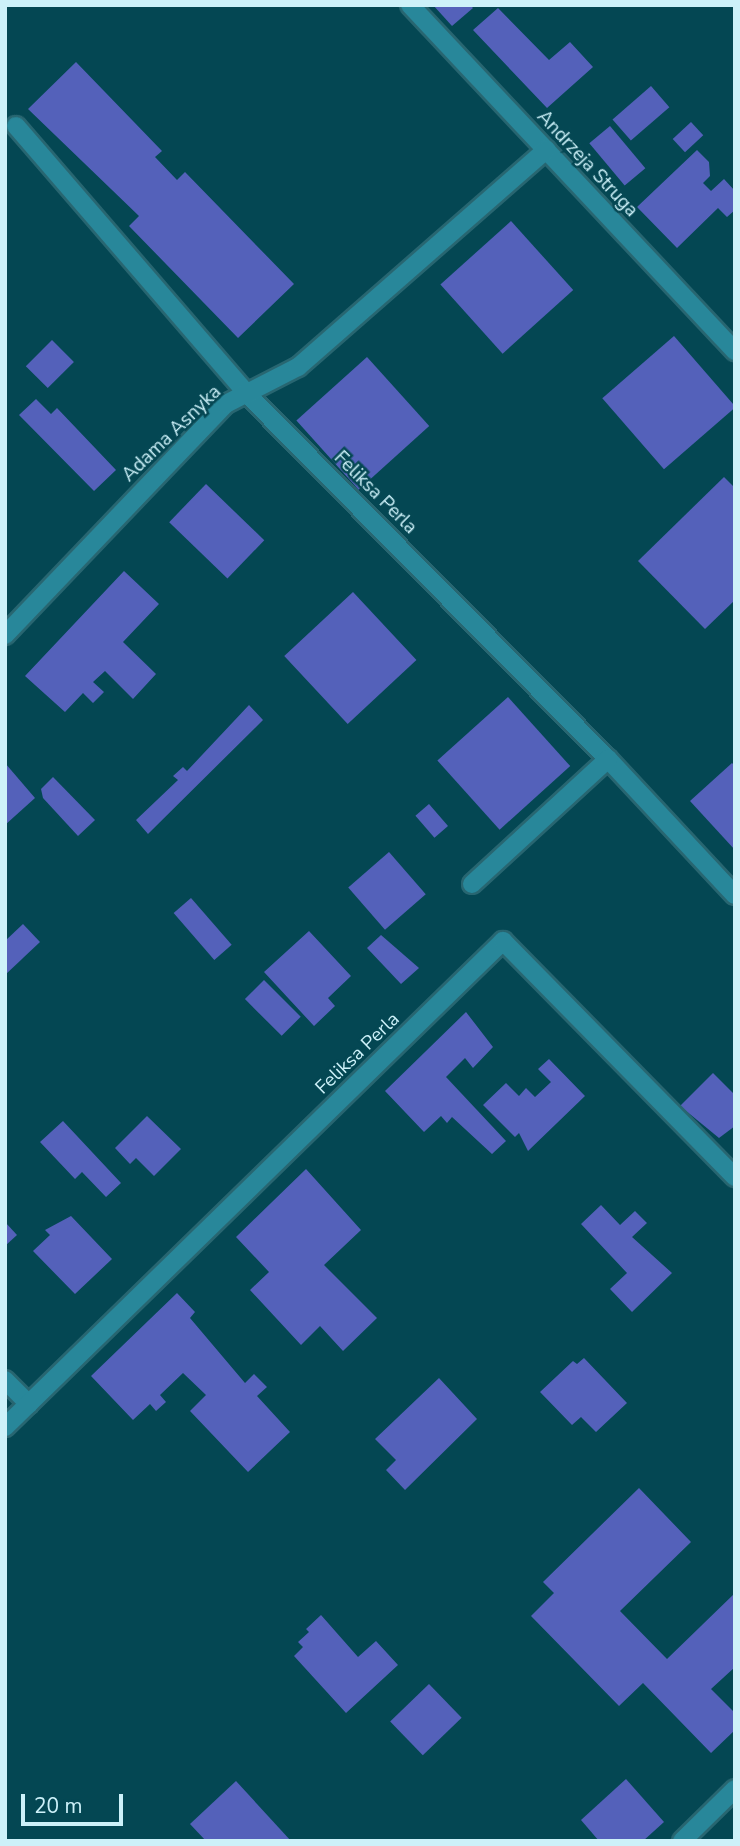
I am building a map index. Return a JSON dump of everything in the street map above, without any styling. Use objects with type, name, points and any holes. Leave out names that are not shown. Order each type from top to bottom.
[{"type":"street","name":"Andrzeja Struga","points":[[410,5],[735,351]]},
{"type":"street","name":"Feliksa Perla","points":[[16,126],[247,394],[608,759],[735,895]]},
{"type":"street","name":"Adama Asnyka","points":[[5,635],[226,404],[298,367],[545,150]]},
{"type":"street","points":[[472,884],[608,759]]},
{"type":"street","name":"Feliksa Perla","points":[[5,1427],[503,941],[735,1177]]},
{"type":"street","points":[[5,1380],[29,1404]]},
{"type":"street","points":[[682,1841],[735,1789]]},
{"type":"building","points":[[433,5],[470,5],[473,8],[452,26]]},
{"type":"building","points":[[498,8],[549,60],[570,42],[593,67],[547,108],[473,30]]},
{"type":"building","points":[[76,62],[162,151],[155,157],[177,180],[185,172],[294,284],[238,338],[129,226],[139,216],[28,109]]},
{"type":"building","points":[[651,86],[669,107],[631,141],[613,119]]},
{"type":"building","points":[[691,122],[703,135],[685,152],[673,139]]},
{"type":"building","points":[[610,126],[645,168],[625,185],[589,143]]},
{"type":"building","points":[[697,150],[709,162],[710,176],[703,183],[711,191],[724,179],[735,191],[735,210],[727,217],[718,208],[677,248],[637,207]]},
{"type":"building","points":[[511,221],[573,290],[503,354],[440,285]]},
{"type":"building","points":[[674,336],[735,408],[664,469],[602,398]]},
{"type":"building","points":[[52,340],[74,362],[48,388],[26,366]]},
{"type":"building","points":[[367,357],[429,426],[359,490],[296,421]]},
{"type":"building","points":[[36,399],[51,414],[57,408],[116,470],[94,491],[19,415]]},
{"type":"building","points":[[724,477],[735,488],[735,600],[705,629],[638,561]]},
{"type":"building","points":[[206,484],[264,540],[227,578],[169,522]]},
{"type":"building","points":[[124,571],[159,604],[123,642],[156,674],[133,699],[105,671],[93,682],[104,692],[93,703],[83,693],[65,712],[25,676]]},
{"type":"building","points":[[353,592],[416,660],[348,724],[284,656]]},
{"type":"building","points":[[508,697],[570,766],[500,830],[437,761]]},
{"type":"building","points":[[249,705],[263,720],[148,834],[136,820],[178,780],[173,776],[183,767],[187,771]]},
{"type":"building","points":[[5,763],[35,798],[5,825]]},
{"type":"building","points":[[732,763],[735,766],[735,850],[690,801]]},
{"type":"building","points":[[53,777],[95,820],[78,836],[43,798],[41,789]]},
{"type":"building","points":[[429,804],[448,826],[434,838],[415,816]]},
{"type":"building","points":[[389,852],[426,894],[385,930],[348,887]]},
{"type":"building","points":[[191,898],[232,945],[214,960],[174,913]]},
{"type":"building","points":[[23,924],[40,942],[5,975],[5,941]]},
{"type":"building","points":[[309,931],[351,976],[328,998],[335,1006],[314,1026],[264,972]]},
{"type":"building","points":[[381,935],[419,968],[401,984],[367,948]]},
{"type":"building","points":[[264,980],[301,1017],[282,1036],[245,999]]},
{"type":"building","points":[[466,1012],[493,1047],[473,1068],[465,1058],[446,1077],[506,1141],[492,1154],[452,1117],[447,1123],[441,1116],[424,1132],[385,1091]]},
{"type":"building","points":[[549,1059],[585,1096],[528,1151],[519,1133],[515,1137],[483,1105],[506,1083],[519,1096],[526,1088],[535,1097],[551,1082],[538,1069]]},
{"type":"building","points":[[713,1073],[735,1095],[735,1126],[719,1138],[680,1106]]},
{"type":"building","points":[[147,1116],[181,1149],[154,1176],[136,1158],[130,1164],[115,1148]]},
{"type":"building","points":[[63,1121],[121,1183],[106,1197],[82,1172],[75,1179],[40,1142]]},
{"type":"building","points":[[306,1169],[361,1230],[324,1265],[377,1318],[343,1351],[320,1326],[301,1345],[250,1290],[269,1272],[236,1237]]},
{"type":"building","points":[[601,1205],[620,1225],[635,1211],[647,1223],[632,1237],[672,1273],[632,1312],[610,1289],[627,1273],[581,1224]]},
{"type":"building","points":[[71,1216],[112,1259],[75,1294],[33,1251],[50,1235],[45,1230]]},
{"type":"building","points":[[5,1222],[17,1235],[5,1246]]},
{"type":"building","points":[[177,1293],[195,1312],[190,1318],[245,1383],[254,1374],[267,1387],[257,1396],[290,1432],[248,1472],[190,1411],[206,1395],[183,1373],[160,1395],[166,1402],[156,1411],[150,1404],[133,1420],[91,1376]]},
{"type":"building","points":[[584,1358],[627,1403],[596,1432],[581,1417],[572,1425],[540,1392],[573,1361],[577,1364]]},
{"type":"building","points":[[439,1378],[477,1419],[405,1490],[386,1470],[396,1460],[375,1439]]},
{"type":"building","points":[[639,1488],[691,1542],[620,1611],[667,1659],[735,1593],[735,1667],[711,1689],[735,1713],[735,1730],[711,1753],[643,1683],[619,1706],[531,1616],[554,1593],[543,1582]]},
{"type":"building","points":[[321,1615],[358,1657],[376,1641],[398,1665],[346,1713],[294,1656],[303,1647],[298,1642],[309,1632],[306,1629]]},
{"type":"building","points":[[429,1684],[462,1718],[423,1755],[390,1722]]},
{"type":"building","points":[[626,1779],[664,1822],[643,1841],[599,1841],[581,1820]]},
{"type":"building","points":[[236,1781],[291,1841],[206,1841],[190,1824]]}]
